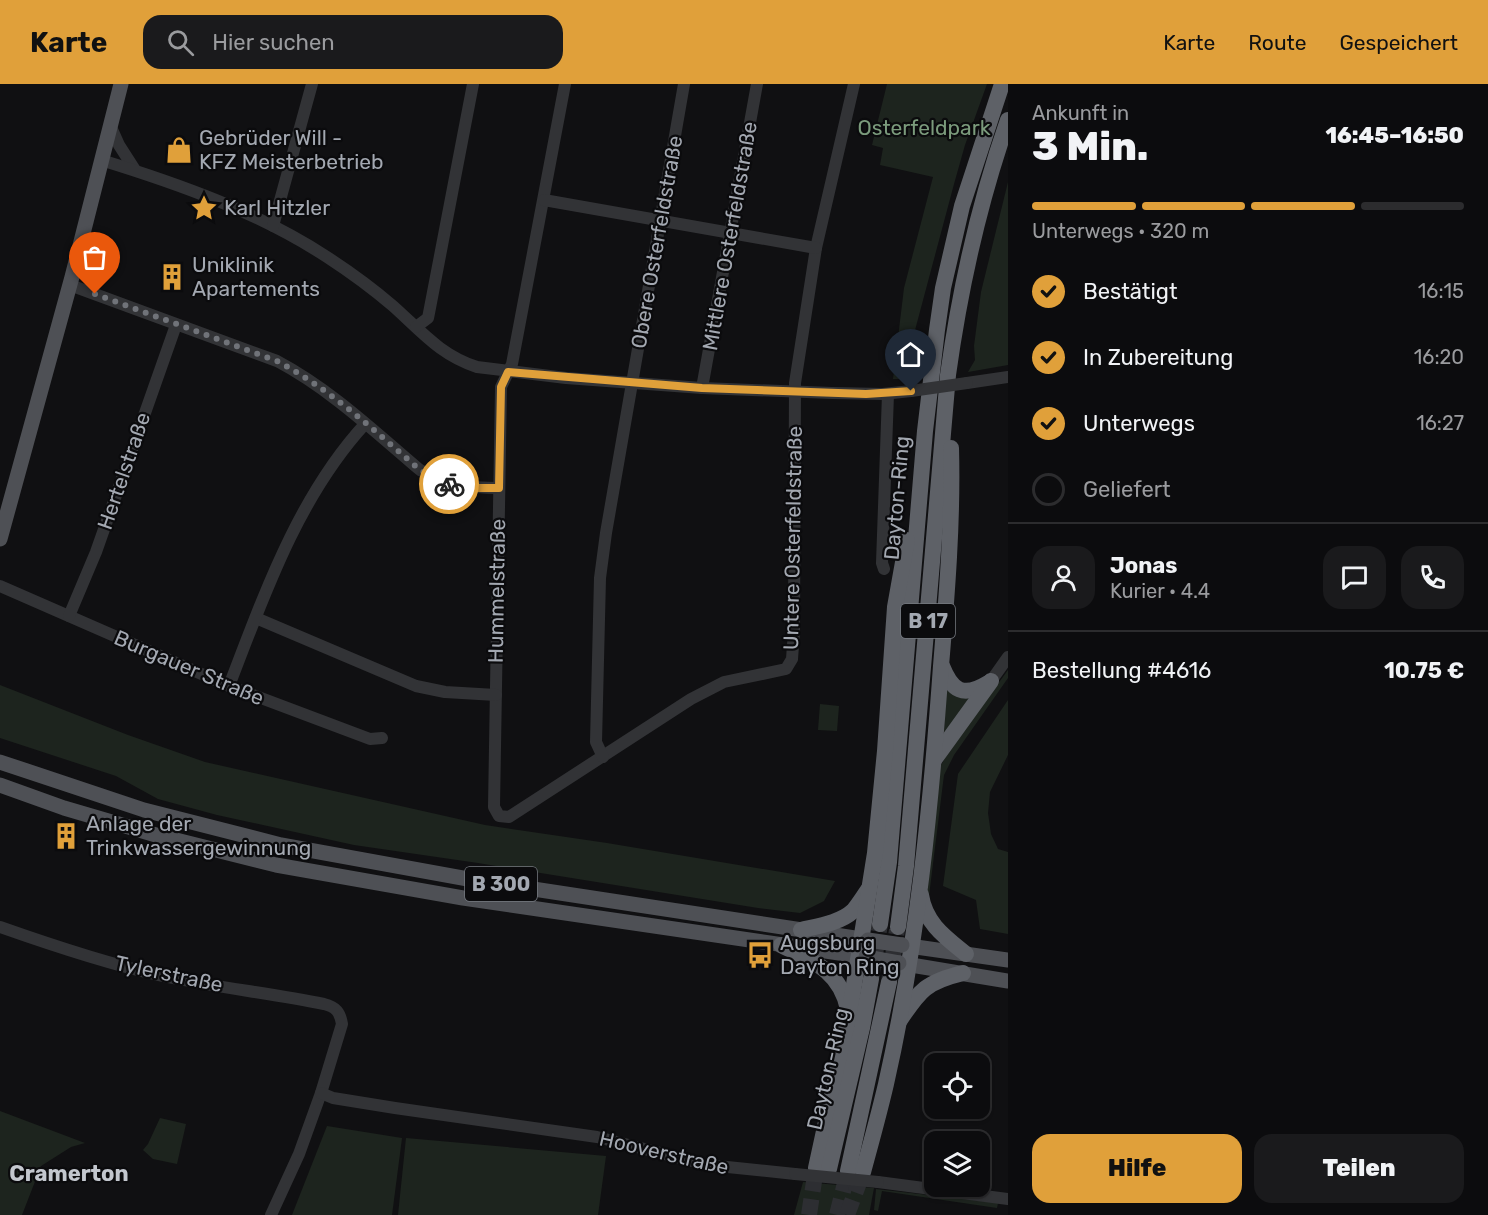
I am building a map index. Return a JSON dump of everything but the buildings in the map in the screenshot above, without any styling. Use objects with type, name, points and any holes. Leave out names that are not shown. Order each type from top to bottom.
[{"type":"highway","name":"Dayton-Ring","points":[[880,924],[889,862],[924,442],[937,330],[951,250],[973,170],[1002,84]]},
{"type":"highway","name":"Dayton-Ring","points":[[897,927],[906,866],[948,375],[960,292],[968,255],[1008,120]]},
{"type":"highway","points":[[897,1023],[903,964],[919,882],[934,760],[952,469],[948,375]]},
{"type":"highway","points":[[849,1016],[865,939],[885,751],[895,607],[924,442]]},
{"type":"highway","points":[[941,664],[948,680],[960,690],[976,690],[991,681]]},
{"type":"highway","points":[[934,760],[991,681]]},
{"type":"highway","points":[[919,882],[923,908],[935,928],[966,954]]},
{"type":"highway","points":[[801,930],[826,924],[845,916],[852,911],[870,887]]},
{"type":"highway","name":"B 300","points":[[781,945],[809,959],[836,978],[846,998],[849,1016]]},
{"type":"highway","points":[[897,1023],[925,987],[944,978],[963,973]]},
{"type":"highway","name":"Dayton-Ring","points":[[849,1016],[822,1168],[859,1038],[871,979]]},
{"type":"highway","name":"Dayton-Ring","points":[[890,982],[856,1172],[886,1083],[897,1023]]},
{"type":"main road","points":[[0,539],[70,285],[120,84]]},
{"type":"main road","name":"B 300","points":[[0,762],[144,810],[280,845],[427,872],[907,945]]},
{"type":"main road","name":"B 300","points":[[0,785],[64,808],[156,835],[288,867],[463,898],[781,945]]},
{"type":"main road","points":[[781,945],[1008,981]]},
{"type":"main road","points":[[907,945],[1008,960]]},
{"type":"street","points":[[273,226],[312,84]]},
{"type":"street","points":[[416,327],[428,318],[429,314],[473,84]]},
{"type":"street","name":"Hummelstraße","points":[[499,816],[494,807],[501,387],[512,364],[565,84]]},
{"type":"street","name":"Obere Osterfeldstraße","points":[[603,757],[596,742],[600,578],[621,440],[684,84]]},
{"type":"street","name":"Mittlere Osterfeldstraße","points":[[702,388],[757,84]]},
{"type":"street","name":"Untere Osterfeldstraße","points":[[499,816],[509,817],[691,699],[724,682],[780,672],[789,664],[794,621],[795,392],[816,248],[854,84]]},
{"type":"street","points":[[110,124],[119,145],[135,170]]},
{"type":"street","points":[[101,160],[135,170],[239,210],[310,246],[357,278],[440,349],[464,363],[477,367],[632,384],[888,394],[1008,377]]},
{"type":"street","points":[[544,200],[816,248]]},
{"type":"street","points":[[70,285],[277,361],[323,388],[420,470],[436,479],[468,488],[499,488]]},
{"type":"street","name":"Hertelstraße","points":[[69,616],[96,552],[177,325]]},
{"type":"street","points":[[884,569],[882,563],[888,394]]},
{"type":"street","points":[[229,686],[302,513],[343,451],[365,424]]},
{"type":"street","name":"Burgauer Straße","points":[[0,586],[229,686],[370,739],[382,738]]},
{"type":"street","points":[[256,618],[416,686],[445,692],[496,695]]},
{"type":"street","points":[[991,681],[1008,657]]},
{"type":"street","name":"Tylerstraße","points":[[0,927],[139,970],[324,1004],[335,1008],[342,1024],[321,1094]]},
{"type":"street","points":[[271,1215],[299,1154],[321,1094]]},
{"type":"street","name":"Hooverstraße","points":[[321,1094],[395,1108],[597,1137],[708,1165],[878,1182],[1008,1199]]},
{"type":"green space","name":"Osterfeldpark","points":[[887,84],[987,84],[965,145],[914,334],[909,370],[911,379],[893,379],[904,288],[933,177],[880,165],[883,148],[872,145]]},
{"type":"green space","name":"Osterfeldpark","points":[[1008,182],[1008,365],[968,372],[975,360],[974,346],[981,292]]},
{"type":"green space","points":[[1008,670],[1008,678],[954,755],[944,775],[929,896],[925,895],[940,767],[950,749]]},
{"type":"green space","points":[[0,685],[205,762],[485,825],[835,881],[824,901],[800,913],[354,845],[217,815],[158,799],[116,776],[0,738]]},
{"type":"green space","points":[[945,690],[973,696],[944,739]]},
{"type":"green space","points":[[1008,700],[1008,755],[990,792],[988,813],[991,834],[998,849],[1008,852],[1008,934],[980,929],[976,900],[943,886],[958,774]]},
{"type":"green space","points":[[820,704],[839,706],[837,731],[818,730]]},
{"type":"green space","points":[[0,1111],[85,1143],[71,1147],[41,1166],[22,1215],[0,1215]]},
{"type":"green space","points":[[160,1118],[186,1124],[177,1164],[153,1159],[143,1150]]},
{"type":"green space","points":[[327,1126],[402,1138],[392,1215],[292,1215]]},
{"type":"green space","points":[[406,1138],[606,1156],[598,1215],[398,1215]]},
{"type":"green space","points":[[803,1182],[874,1188],[869,1215],[794,1215]]},
{"type":"green space","points":[[876,1189],[924,1195],[924,1197],[998,1203],[997,1208],[882,1191],[878,1211],[874,1210]]},
{"type":"tunnel","points":[[871,979],[880,924]]},
{"type":"tunnel","points":[[889,982],[897,930]]},
{"type":"tunnel","points":[[809,1215],[816,1168]]},
{"type":"tunnel","points":[[837,1215],[848,1171]]},
{"type":"tunnel","points":[[847,1215],[863,1172]]},
{"type":"way so far","points":[[95,294],[277,361],[302,374],[323,388],[420,470],[449,484]]},
{"type":"place","name":"Gebrüder Will - KFZ Meisterbetrieb","points":[[179,150]]},
{"type":"place","name":"Karl Hitzler","points":[[204,208]]},
{"type":"place","name":"Uniklinik Apartements","points":[[172,277]]},
{"type":"place","name":"Anlage der Trinkwassergewinnung","points":[[66,836]]},
{"type":"place","name":"Augsburg Dayton Ring","points":[[760,955]]},
{"type":"district","name":"Cramerton","points":[[69,1173]]},
{"type":"route","points":[[449,484],[468,488],[499,488],[501,387],[502,380],[508,372],[580,380],[702,388],[866,394],[911,391]]}]
